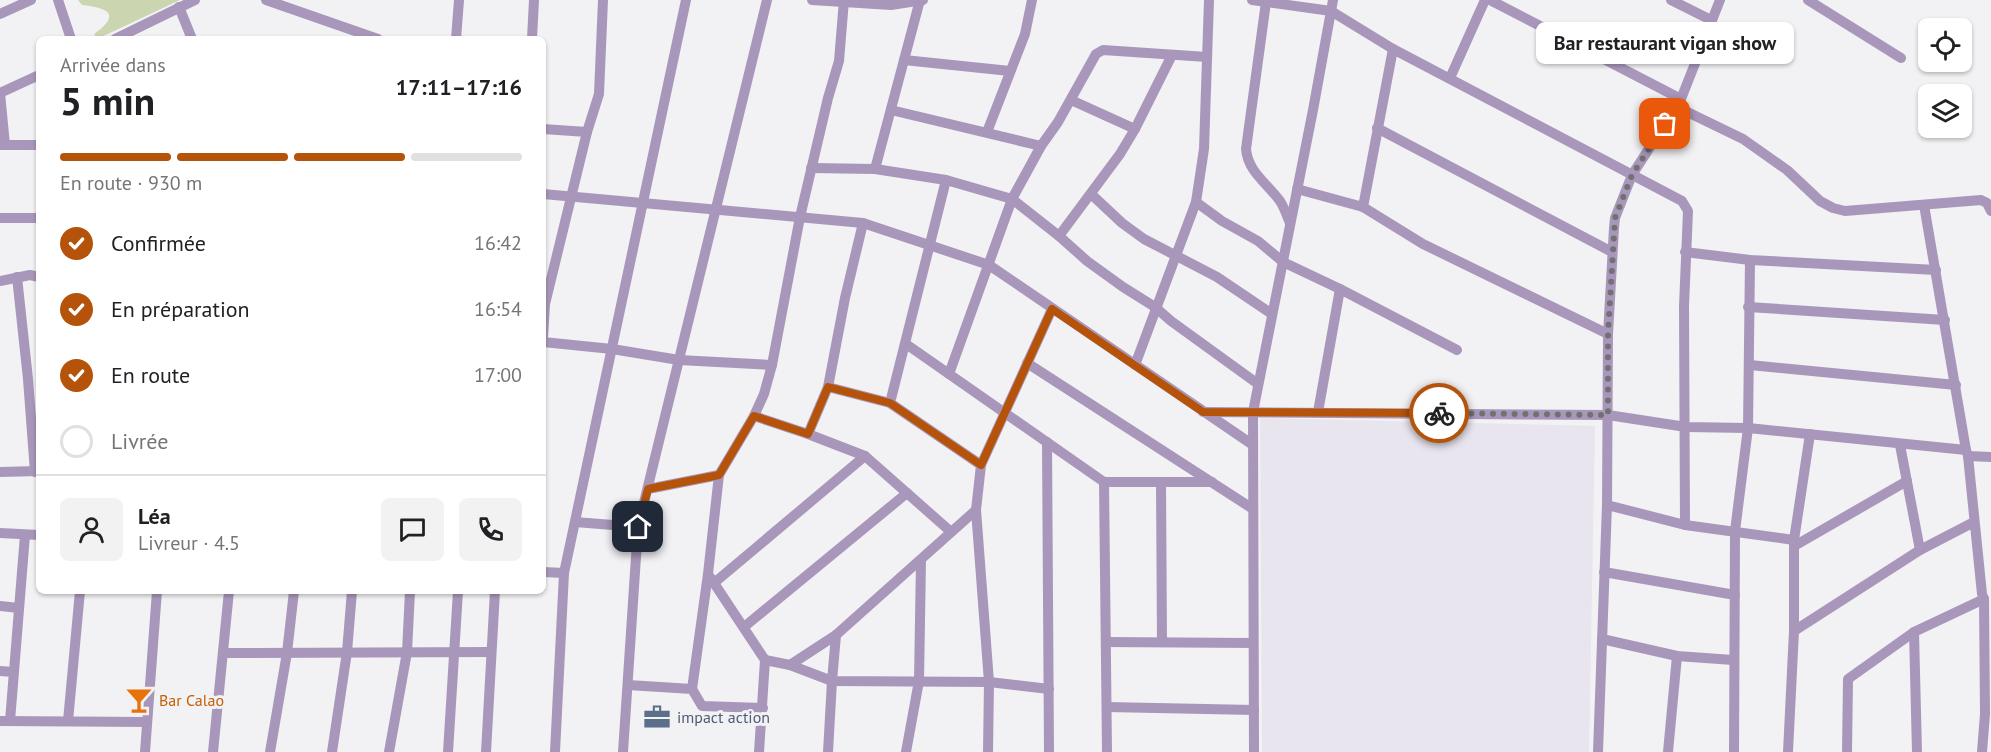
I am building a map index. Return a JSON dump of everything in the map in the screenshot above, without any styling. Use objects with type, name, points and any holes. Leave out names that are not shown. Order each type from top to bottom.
[{"type":"street","points":[[0,14],[31,0]]},
{"type":"street","points":[[58,0],[70,36]]},
{"type":"street","points":[[123,36],[195,0]]},
{"type":"street","points":[[266,0],[356,35]]},
{"type":"street","points":[[456,36],[458,0]]},
{"type":"street","points":[[532,36],[534,0]]},
{"type":"street","points":[[546,296],[587,132],[599,94],[603,0]]},
{"type":"street","points":[[555,752],[564,573],[686,0]]},
{"type":"street","points":[[623,752],[638,527],[767,0]]},
{"type":"street","points":[[812,0],[891,5],[927,0]]},
{"type":"street","points":[[875,169],[920,0]]},
{"type":"street","points":[[987,132],[1025,34],[1032,0]]},
{"type":"street","points":[[1135,365],[1196,202],[1204,149],[1209,0]]},
{"type":"street","points":[[1252,0],[1332,5],[1393,49],[1682,201],[1688,211],[1685,252],[1685,525]]},
{"type":"street","points":[[1450,78],[1485,0]]},
{"type":"street","points":[[1490,0],[1743,139],[1787,170],[1820,201],[1833,208],[1845,211],[1981,200],[1987,203],[1991,211]]},
{"type":"street","points":[[1671,0],[1711,20]]},
{"type":"street","points":[[1598,752],[1607,505],[1608,334],[1615,218],[1632,175],[1679,103],[1720,0]]},
{"type":"street","points":[[1808,0],[1901,58]]},
{"type":"street","points":[[763,708],[702,706],[692,689],[711,579],[719,475],[754,416],[764,394],[772,365],[811,168],[839,62],[844,1]]},
{"type":"street","points":[[1266,2],[1246,149],[1247,160],[1252,170],[1281,202],[1290,224]]},
{"type":"street","points":[[1254,752],[1253,412],[1332,5]]},
{"type":"street","points":[[179,8],[192,36]]},
{"type":"street","points":[[1363,207],[1393,49]]},
{"type":"street","points":[[949,374],[1012,199],[1041,146],[1071,100],[1095,54],[1104,50],[1207,57]]},
{"type":"street","points":[[1059,236],[1120,154],[1172,55]]},
{"type":"street","points":[[904,60],[1010,71]]},
{"type":"street","points":[[36,76],[0,93],[2,145],[36,145]]},
{"type":"street","points":[[1071,100],[1135,129]]},
{"type":"street","points":[[891,110],[1041,146]]},
{"type":"street","points":[[1377,128],[1612,252]]},
{"type":"street","points":[[546,129],[587,132]]},
{"type":"street","points":[[811,168],[875,169],[946,180],[1012,199],[1087,261],[1155,307],[1258,384]]},
{"type":"street","points":[[890,403],[946,180]]},
{"type":"street","points":[[1297,189],[1363,207],[1423,244],[1608,334]]},
{"type":"street","points":[[546,194],[863,223],[930,245],[988,266],[1253,445]]},
{"type":"street","points":[[1091,194],[1122,223],[1144,238],[1217,277],[1272,314]]},
{"type":"street","points":[[1196,202],[1222,221],[1258,242],[1283,262],[1340,289],[1456,351]]},
{"type":"street","points":[[1924,205],[1967,453],[1974,522],[1986,595],[1988,714],[1982,752]]},
{"type":"street","points":[[0,218],[36,218]]},
{"type":"street","points":[[808,434],[828,387],[844,298],[863,223]]},
{"type":"street","points":[[1685,252],[1750,260],[1936,270]]},
{"type":"street","points":[[1734,752],[1735,531],[1748,428],[1750,260]]},
{"type":"street","points":[[0,281],[30,275],[36,276]]},
{"type":"street","points":[[17,277],[34,377],[36,440]]},
{"type":"street","points":[[1318,412],[1340,289]]},
{"type":"street","points":[[1748,308],[1945,320]]},
{"type":"street","points":[[988,752],[988,682],[976,510],[981,465],[1052,309]]},
{"type":"street","points":[[546,342],[612,349],[679,360],[772,365]]},
{"type":"street","points":[[906,344],[1104,482],[1212,482]]},
{"type":"street","points":[[1028,363],[1253,509]]},
{"type":"street","points":[[1750,365],[1956,385]]},
{"type":"street","points":[[828,387],[890,403],[981,465]]},
{"type":"street","points":[[1203,412],[1608,415],[1686,427],[1748,428],[1810,434],[1967,453],[1991,458]]},
{"type":"street","points":[[754,416],[865,456],[950,531]]},
{"type":"street","points":[[1788,752],[1794,631],[1795,542],[1810,434]]},
{"type":"street","points":[[1047,442],[1049,752]]},
{"type":"street","points":[[1900,445],[1920,550]]},
{"type":"street","points":[[711,579],[865,456]]},
{"type":"street","points":[[0,472],[36,472]]},
{"type":"street","points":[[648,489],[719,475]]},
{"type":"street","points":[[1607,505],[1685,525],[1795,542],[1907,481]]},
{"type":"street","points":[[1104,482],[1107,752]]},
{"type":"street","points":[[1161,482],[1162,642]]},
{"type":"street","points":[[744,627],[906,493]]},
{"type":"street","points":[[790,665],[836,635],[976,510]]},
{"type":"street","points":[[575,522],[638,527]]},
{"type":"street","points":[[1794,631],[1920,550],[1974,522]]},
{"type":"street","points":[[0,534],[36,535]]},
{"type":"street","points":[[25,535],[14,672],[5,721],[147,722]]},
{"type":"street","points":[[906,752],[919,681],[921,560]]},
{"type":"street","points":[[546,572],[564,573]]},
{"type":"street","points":[[1604,572],[1735,595]]},
{"type":"street","points":[[711,579],[765,660],[759,752]]},
{"type":"street","points":[[68,721],[80,594]]},
{"type":"street","points":[[144,752],[157,594]]},
{"type":"street","points":[[213,752],[229,594]]},
{"type":"street","points":[[270,752],[294,594]]},
{"type":"street","points":[[332,752],[347,652],[352,594]]},
{"type":"street","points":[[389,752],[407,652],[410,594]]},
{"type":"street","points":[[448,752],[458,594]]},
{"type":"street","points":[[486,752],[495,594]]},
{"type":"street","points":[[1847,752],[1848,679],[1914,632],[1986,595]]},
{"type":"street","points":[[0,606],[19,608]]},
{"type":"street","points":[[1914,632],[1917,752]]},
{"type":"street","points":[[828,752],[836,635]]},
{"type":"street","points":[[1602,639],[1677,656],[1733,660]]},
{"type":"street","points":[[1106,642],[1253,643]]},
{"type":"street","points":[[223,653],[491,652]]},
{"type":"street","points":[[1668,752],[1677,656]]},
{"type":"street","points":[[765,660],[790,665],[832,681],[988,682],[1049,689]]},
{"type":"street","points":[[0,671],[14,672]]},
{"type":"street","points":[[628,685],[692,689]]},
{"type":"street","points":[[1107,707],[1254,710]]},
{"type":"shaded area","points":[[1260,418],[1595,426],[1589,752],[1262,752]]},
{"type":"green space","points":[[78,0],[180,0],[103,36],[94,34],[108,21],[108,13],[99,8],[82,5]]},
{"type":"way so far","points":[[1439,413],[1608,415],[1608,334],[1615,218],[1632,175],[1665,124]]},
{"type":"place","name":"Bar restaurant vigan show","points":[[1665,124]]},
{"type":"place","name":"Bar Calao","points":[[139,700]]},
{"type":"place","name":"impact action","points":[[657,717]]},
{"type":"route","points":[[638,527],[648,489],[719,475],[754,416],[808,434],[828,387],[890,403],[981,465],[1052,309],[1203,412],[1439,413]]}]
